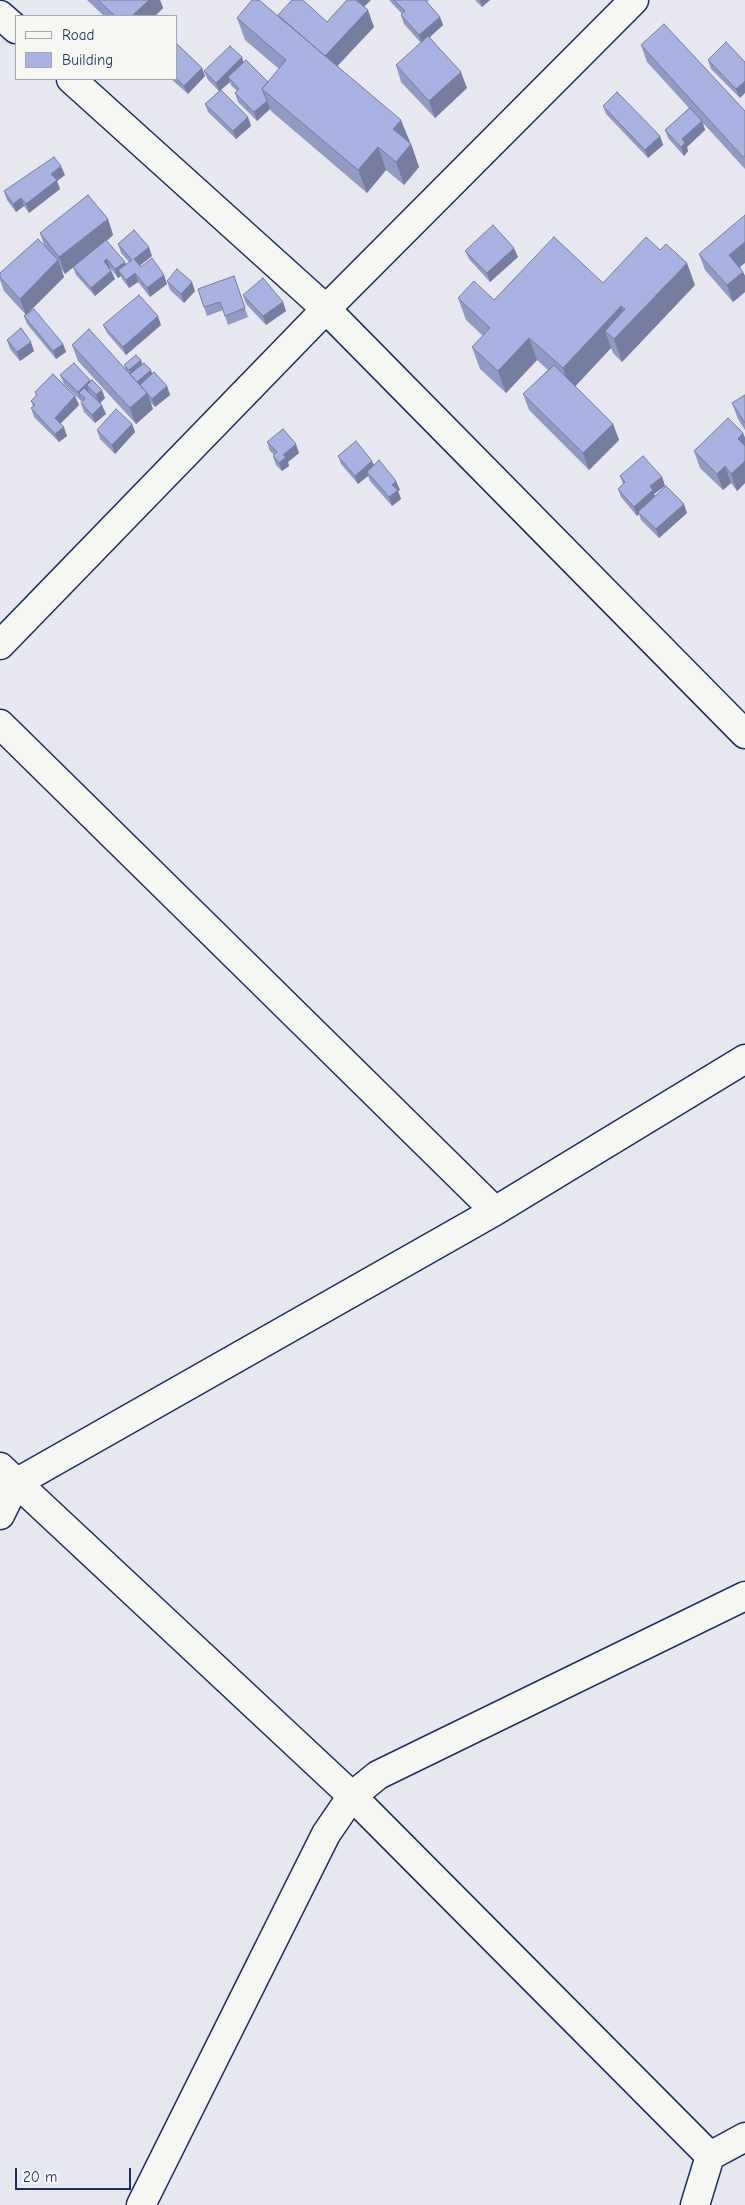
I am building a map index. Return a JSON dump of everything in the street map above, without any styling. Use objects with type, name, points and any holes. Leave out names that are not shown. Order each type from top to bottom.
[{"type":"street","points":[[0,645],[326,309],[634,0]]},
{"type":"street","points":[[0,15],[15,28]]},
{"type":"street","points":[[72,80],[326,309],[745,734]]},
{"type":"street","points":[[0,724],[495,1211]]},
{"type":"street","points":[[5,1478],[495,1211],[745,1059]]},
{"type":"street","points":[[0,1515],[5,1478]]},
{"type":"street","points":[[5,1478],[352,1796],[710,2156]]},
{"type":"street","points":[[141,2205],[326,1834],[352,1796],[378,1775],[745,1596]]},
{"type":"street","points":[[695,2205],[710,2156],[745,2136]]},
{"type":"building","points":[[98,0],[149,0],[133,15],[114,15]]},
{"type":"building","points":[[252,0],[259,0],[401,120],[393,129],[411,144],[396,162],[378,147],[358,170],[262,89],[286,60],[237,18]]},
{"type":"building","points":[[292,0],[303,0],[327,22],[347,0],[356,0],[368,10],[325,56],[278,15]]},
{"type":"building","points":[[394,0],[425,0],[440,17],[419,35],[401,15],[405,11]]},
{"type":"building","points":[[664,24],[745,111],[745,156],[743,157],[641,45]]},
{"type":"building","points":[[428,36],[461,72],[429,101],[396,65]]},
{"type":"building","points":[[726,42],[745,62],[745,81],[736,89],[708,60]]},
{"type":"building","points":[[178,45],[202,68],[184,86],[178,80]]},
{"type":"building","points":[[230,46],[242,57],[216,83],[204,71]]},
{"type":"building","points":[[246,60],[268,82],[262,89],[267,101],[254,112],[235,93],[239,89],[228,77]]},
{"type":"building","points":[[221,90],[248,117],[233,131],[205,104]]},
{"type":"building","points":[[617,92],[660,136],[645,150],[603,106]]},
{"type":"building","points":[[690,108],[702,121],[682,139],[685,143],[681,147],[665,130]]},
{"type":"building","points":[[54,157],[61,166],[51,174],[57,180],[26,204],[21,198],[13,204],[4,191]]},
{"type":"building","points":[[88,195],[108,219],[59,257],[40,233]]},
{"type":"building","points":[[745,215],[745,242],[729,255],[743,272],[727,285],[699,254]]},
{"type":"building","points":[[493,225],[514,248],[487,273],[465,251]]},
{"type":"building","points":[[134,230],[149,247],[134,259],[141,267],[152,258],[164,275],[147,288],[135,273],[126,280],[118,270],[132,260],[118,244]]},
{"type":"building","points":[[554,237],[603,283],[646,237],[660,250],[666,244],[687,263],[614,339],[605,331],[625,309],[621,306],[563,368],[529,338],[498,371],[472,347],[490,328],[458,298],[474,281],[494,300]]},
{"type":"building","points":[[38,239],[58,260],[20,299],[0,277],[0,273]]},
{"type":"building","points":[[106,240],[125,262],[115,269],[107,259],[104,261],[111,271],[91,288],[73,267]]},
{"type":"building","points":[[177,269],[192,282],[181,294],[167,281]]},
{"type":"building","points":[[234,276],[245,308],[225,316],[220,302],[204,307],[198,289]]},
{"type":"building","points":[[263,278],[283,302],[263,316],[243,295]]},
{"type":"building","points":[[139,295],[158,316],[123,347],[103,325]]},
{"type":"building","points":[[34,309],[63,344],[53,351],[24,316]]},
{"type":"building","points":[[21,328],[31,342],[17,352],[7,340]]},
{"type":"building","points":[[89,329],[147,393],[130,408],[72,345]]},
{"type":"building","points":[[136,355],[141,360],[129,370],[124,365]]},
{"type":"building","points":[[74,363],[90,380],[78,392],[60,375]]},
{"type":"building","points":[[144,363],[151,370],[137,382],[130,374]]},
{"type":"building","points":[[554,365],[613,424],[583,453],[523,394]]},
{"type":"building","points":[[154,372],[167,386],[152,399],[140,385]]},
{"type":"building","points":[[53,374],[75,396],[55,418],[64,427],[55,434],[31,408],[35,405],[31,401],[37,395],[35,392]]},
{"type":"building","points":[[92,380],[102,390],[96,395],[87,385]]},
{"type":"building","points":[[84,388],[102,405],[92,415],[81,403],[85,398],[79,393]]},
{"type":"building","points":[[745,395],[745,423],[732,403]]},
{"type":"building","points":[[116,409],[132,424],[112,445],[97,430]]},
{"type":"building","points":[[728,418],[743,433],[738,439],[745,446],[745,461],[731,474],[725,466],[717,474],[694,451]]},
{"type":"building","points":[[283,429],[296,444],[283,455],[286,457],[279,463],[273,456],[277,452],[267,442]]},
{"type":"building","points":[[356,441],[372,461],[355,476],[338,456]]},
{"type":"building","points":[[643,456],[662,477],[650,486],[653,490],[634,507],[618,489],[625,482],[620,476]]},
{"type":"building","points":[[379,460],[396,481],[392,485],[398,490],[389,497],[367,472]]},
{"type":"building","points":[[666,486],[684,504],[656,529],[638,512]]}]
